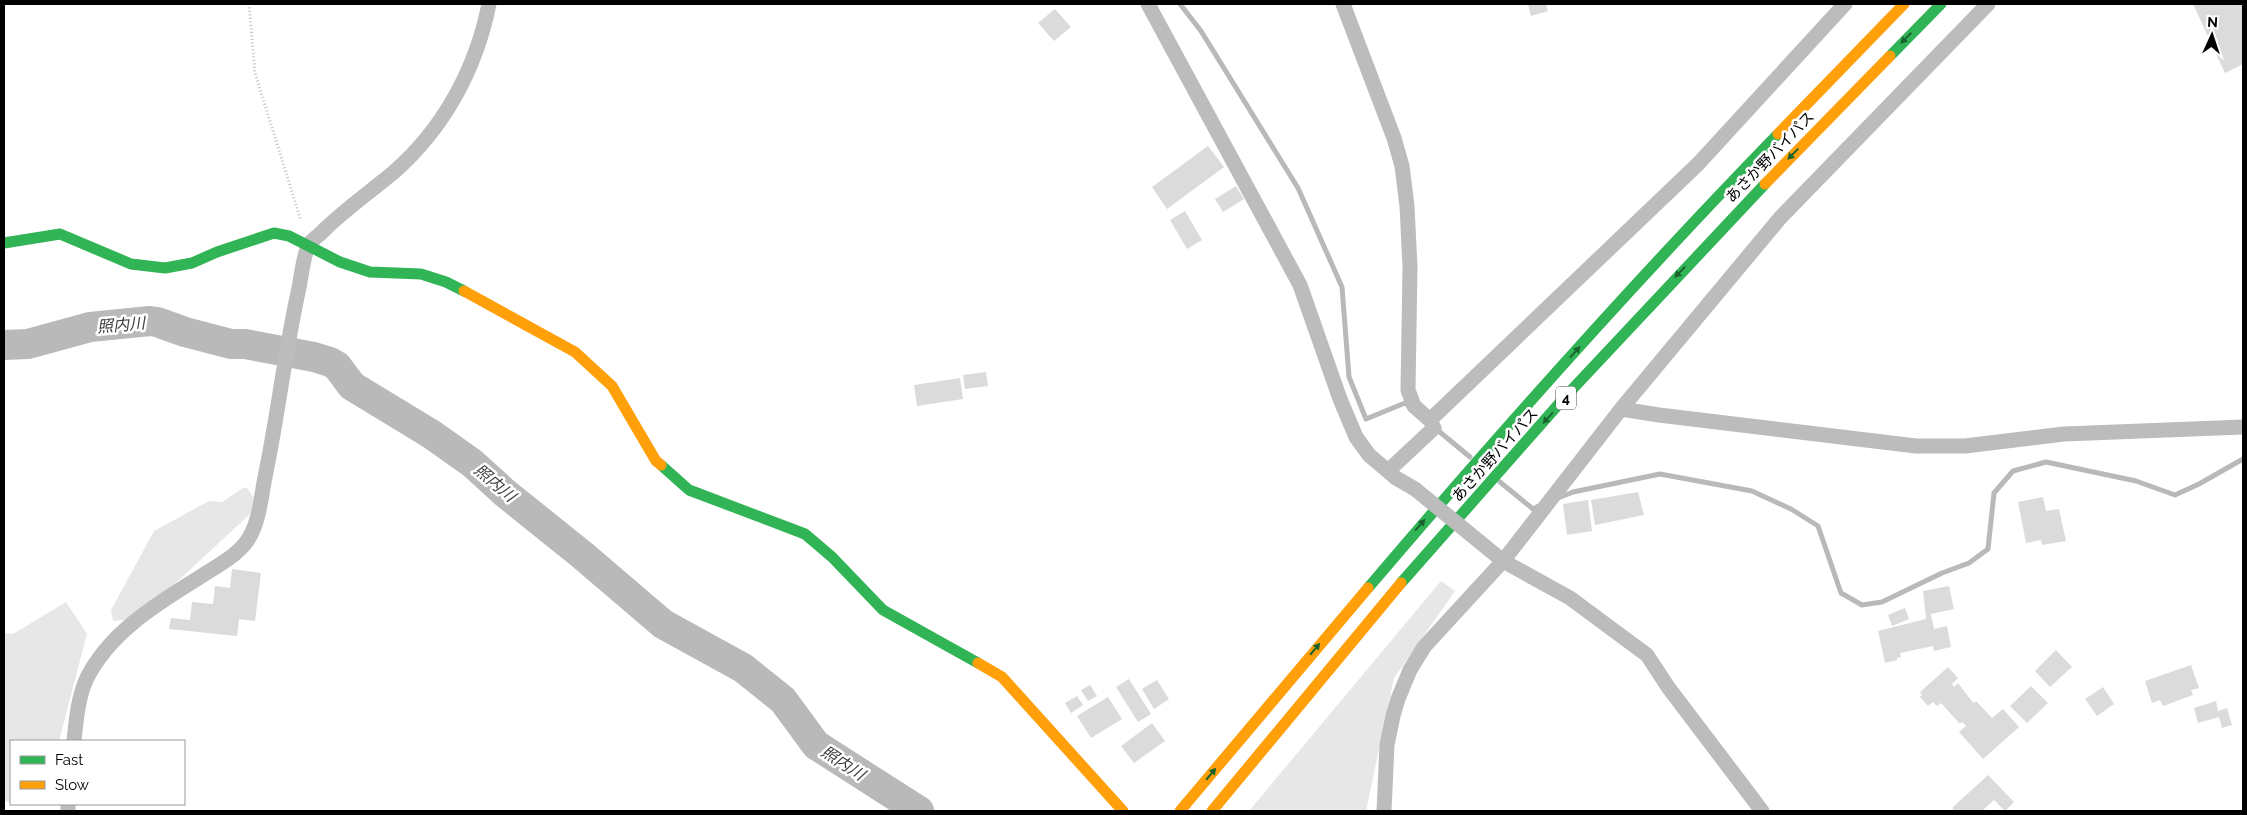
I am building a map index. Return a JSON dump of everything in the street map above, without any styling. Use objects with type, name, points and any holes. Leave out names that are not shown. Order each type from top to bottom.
[{"type":"main road","name":"あさか野バイパス","points":[[1180,811],[1458,480],[1708,206],[1904,4]]},
{"type":"main road","name":"あさか野バイパス","points":[[1212,811],[1371,620],[1484,489],[1655,298],[1858,86],[1941,4]]},
{"type":"main road","points":[[4,243],[60,234],[130,264],[165,268],[192,263],[217,252],[274,233],[289,236],[340,262],[370,272],[422,274],[446,282],[575,352],[612,386],[656,461],[688,490],[805,534],[832,557],[883,610],[1002,677],[1119,810]]},
{"type":"street","points":[[74,740],[76,719],[86,681],[100,656],[122,632],[234,554],[247,542],[258,513],[275,429],[296,300],[309,245],[346,208],[394,172],[430,136],[453,102],[470,64],[489,4]]},
{"type":"street","points":[[1148,4],[1300,285],[1349,424],[1369,455],[1396,478],[1415,489],[1503,560],[1570,598],[1647,655],[1668,687],[1762,811]]},
{"type":"street","points":[[1343,4],[1394,138],[1402,166],[1408,206],[1410,268],[1408,390],[1414,406],[1430,420],[1434,428],[1388,471]]},
{"type":"street","points":[[1430,420],[1698,164],[1845,4]]},
{"type":"street","points":[[1384,811],[1387,745],[1398,699],[1410,670],[1424,647],[1503,560],[1621,409],[1780,218],[1988,4]]},
{"type":"street","points":[[1621,409],[1916,446],[1965,446],[2064,434],[2243,427]]},
{"type":"path","points":[[249,4],[255,73],[309,245]]},
{"type":"shaded area","points":[[243,488],[247,488],[254,498],[250,514],[137,619],[113,621],[111,610],[154,531],[209,501],[222,502]]},
{"type":"shaded area","points":[[1441,581],[1455,591],[1394,678],[1366,811],[1249,811]]},
{"type":"shaded area","points":[[66,602],[87,634],[59,740],[10,740],[10,802],[4,801],[4,633],[13,634]]},
{"type":"building","points":[[1528,4],[1546,4],[1548,11],[1531,16]]},
{"type":"building","points":[[2193,4],[2243,4],[2243,64],[2225,73]]},
{"type":"building","points":[[1055,9],[1071,27],[1054,41],[1038,23]]},
{"type":"building","points":[[1208,146],[1224,167],[1167,209],[1152,187]]},
{"type":"building","points":[[1236,186],[1244,199],[1223,212],[1215,199]]},
{"type":"building","points":[[1185,211],[1202,240],[1187,249],[1170,220]]},
{"type":"building","points":[[986,372],[988,386],[965,389],[963,375]]},
{"type":"building","points":[[960,378],[963,399],[917,406],[914,385]]},
{"type":"building","points":[[1638,492],[1644,515],[1595,525],[1591,500]]},
{"type":"building","points":[[2043,497],[2046,511],[2059,509],[2066,541],[2042,545],[2041,540],[2026,543],[2018,502]]},
{"type":"building","points":[[1588,500],[1592,531],[1567,535],[1563,504]]},
{"type":"building","points":[[232,569],[261,573],[255,621],[239,619],[237,636],[169,629],[171,618],[190,620],[192,602],[213,604],[215,586],[230,588]]},
{"type":"building","points":[[1949,586],[1954,609],[1931,614],[1934,629],[1947,626],[1951,647],[1934,651],[1933,646],[1900,653],[1901,657],[1897,658],[1897,660],[1885,663],[1878,631],[1926,619],[1923,591]]},
{"type":"building","points":[[1905,608],[1909,619],[1892,626],[1888,615]]},
{"type":"building","points":[[2056,650],[2072,667],[2050,687],[2035,671]]},
{"type":"building","points":[[2191,665],[2199,688],[2191,690],[2193,695],[2163,706],[2160,700],[2152,703],[2145,681]]},
{"type":"building","points":[[1948,667],[1958,678],[1952,684],[1954,687],[1958,683],[1971,700],[1974,703],[1976,701],[1992,718],[2003,709],[2019,727],[1983,759],[1959,732],[1966,726],[1962,722],[1960,724],[1941,703],[1937,706],[1933,702],[1928,706],[1920,697],[1922,695],[1920,692]]},
{"type":"building","points":[[1129,679],[1151,714],[1138,722],[1116,687]]},
{"type":"building","points":[[1157,680],[1169,699],[1154,709],[1142,689]]},
{"type":"building","points":[[1090,685],[1097,696],[1088,701],[1081,690]]},
{"type":"building","points":[[2031,686],[2048,703],[2027,723],[2010,706]]},
{"type":"building","points":[[2103,687],[2114,704],[2097,716],[2085,699]]},
{"type":"building","points":[[1077,696],[1083,705],[1071,713],[1065,703]]},
{"type":"building","points":[[1108,697],[1122,719],[1091,738],[1077,716]]},
{"type":"building","points":[[2216,701],[2218,711],[2227,708],[2232,725],[2222,728],[2219,717],[2198,723],[2194,708]]},
{"type":"building","points":[[1152,723],[1165,741],[1134,763],[1121,746]]},
{"type":"building","points":[[1988,775],[2014,802],[2005,811],[1994,800],[1982,811],[1955,811],[1952,808]]},
{"type":"waterway","points":[[1180,4],[1201,31],[1298,188],[1342,287],[1349,377],[1366,419],[1405,403],[1409,406]]},
{"type":"waterway","name":"照内川","points":[[4,345],[28,344],[90,327],[150,321],[231,344],[245,344],[314,357],[330,362],[337,366],[352,386],[431,434],[472,463],[505,493],[581,554],[663,624],[743,668],[783,700],[816,745],[919,811]]},
{"type":"waterway","points":[[1435,428],[1470,457]]},
{"type":"waterway","points":[[1558,498],[1573,492],[1660,474],[1752,491],[1791,509],[1818,526],[1841,593],[1862,605],[1882,602],[1942,573],[1969,563],[1988,549],[1994,493],[2013,471],[2046,462],[2136,481],[2175,495],[2199,484],[2243,459]]},
{"type":"waterway","points":[[1500,482],[1533,509],[1539,506]]},
{"type":"traffic: fast","points":[[1890,56],[1941,4]]},
{"type":"traffic: fast","points":[[1368,588],[1569,358],[1778,134]]},
{"type":"traffic: fast","points":[[1401,583],[1565,397],[1765,184]]},
{"type":"traffic: fast","points":[[4,243],[60,234],[131,264],[165,268],[192,263],[217,252],[274,233],[289,236],[340,262],[370,272],[421,274],[446,282],[464,291]]},
{"type":"traffic: fast","points":[[661,465],[689,490],[805,534],[832,557],[883,610],[978,663]]},
{"type":"traffic: slow","points":[[1778,134],[1904,4]]},
{"type":"traffic: slow","points":[[1765,184],[1890,56]]},
{"type":"traffic: slow","points":[[464,291],[575,352],[612,386],[656,461],[661,465]]},
{"type":"traffic: slow","points":[[1212,811],[1401,583]]},
{"type":"traffic: slow","points":[[1180,811],[1368,588]]},
{"type":"traffic: slow","points":[[978,663],[1002,677],[1123,811]]}]
